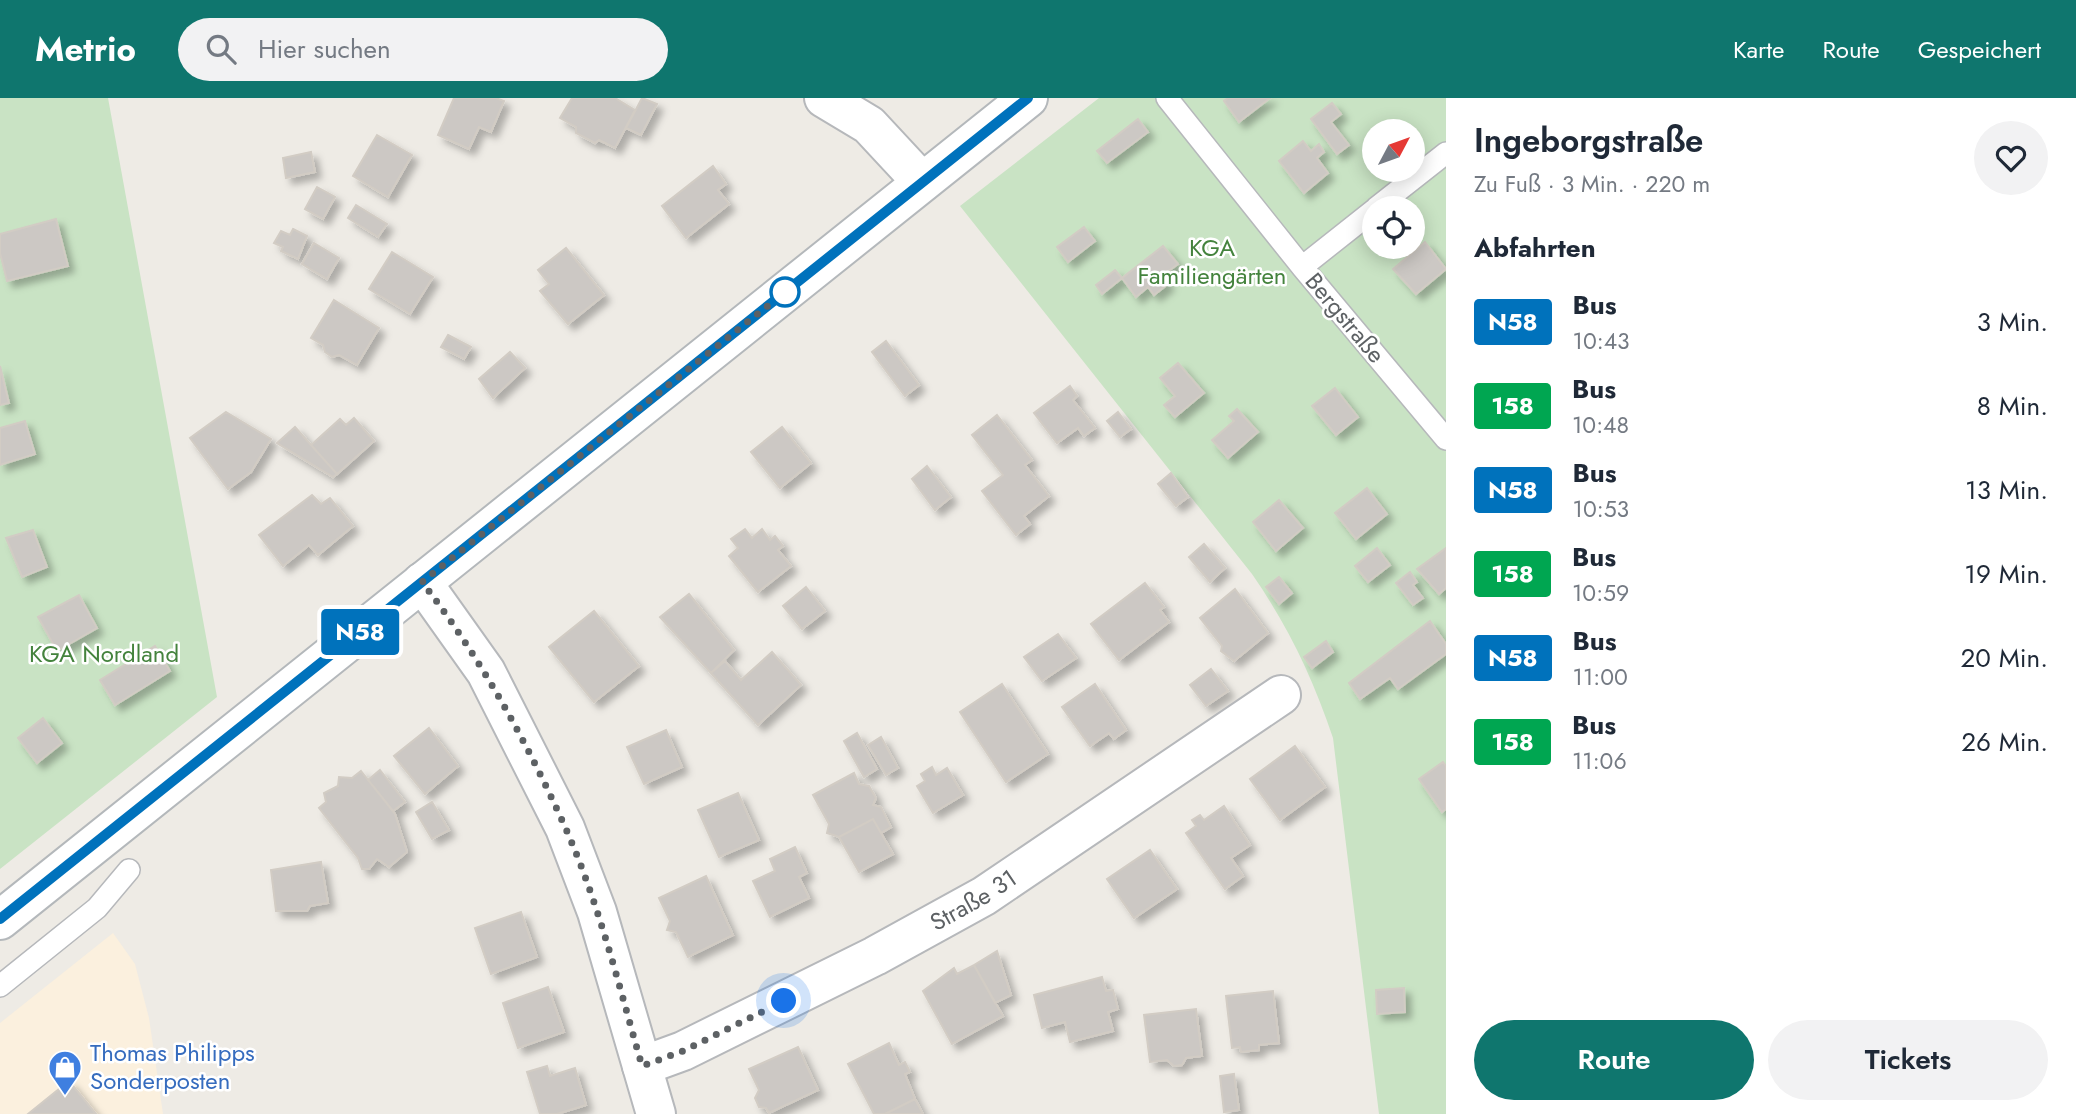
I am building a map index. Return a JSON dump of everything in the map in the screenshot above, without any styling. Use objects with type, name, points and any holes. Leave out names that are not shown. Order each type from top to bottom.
[{"type":"street","points":[[824,98],[869,125],[922,183]]},
{"type":"street","points":[[0,919],[1028,98]]},
{"type":"street","points":[[422,582],[486,672],[565,828],[597,912],[656,1114]]},
{"type":"street","name":"Straße 31","points":[[642,1066],[683,1051],[850,968],[984,896],[1281,695]]},
{"type":"lane","name":"Bergstraße","points":[[1167,98],[1302,267],[1446,439]]},
{"type":"lane","points":[[1391,196],[1446,153]]},
{"type":"lane","points":[[1302,267],[1362,219]]},
{"type":"lane","points":[[0,986],[97,908],[129,870]]},
{"type":"shaded area","points":[[113,933],[135,964],[149,1018],[163,1114],[0,1114],[0,1023]]},
{"type":"green space","name":"KGA Nordland","points":[[0,98],[108,98],[217,697],[0,869]]},
{"type":"green space","name":"KGA Familiengärten","points":[[1099,98],[1446,98],[1446,1114],[1379,1114],[1333,738],[1308,673],[1288,633],[1252,574],[960,206]]},
{"type":"building","points":[[454,98],[496,98],[504,101],[491,132],[479,127],[469,149],[438,135]]},
{"type":"building","points":[[572,98],[615,98],[635,110],[615,148],[599,140],[595,143],[576,133],[576,127],[560,118]]},
{"type":"building","points":[[642,98],[657,104],[641,135],[626,128]]},
{"type":"building","points":[[1228,98],[1270,98],[1239,122],[1224,101]]},
{"type":"building","points":[[1332,103],[1341,114],[1331,122],[1349,145],[1337,154],[1311,119]]},
{"type":"building","points":[[1138,119],[1148,132],[1107,163],[1097,151]]},
{"type":"building","points":[[377,135],[412,155],[388,197],[353,176]]},
{"type":"building","points":[[1303,141],[1311,151],[1319,144],[1324,152],[1317,158],[1328,173],[1304,193],[1279,161]]},
{"type":"building","points":[[311,152],[315,172],[286,178],[283,158]]},
{"type":"building","points":[[713,166],[726,184],[718,190],[729,204],[686,238],[662,206]]},
{"type":"building","points":[[317,187],[335,197],[323,219],[305,209]]},
{"type":"building","points":[[356,205],[387,224],[378,237],[348,218]]},
{"type":"building","points":[[56,219],[68,266],[7,281],[0,253],[0,234]]},
{"type":"building","points":[[1084,227],[1095,241],[1068,262],[1057,247]]},
{"type":"building","points":[[293,229],[307,236],[298,259],[281,251],[283,247],[274,243],[281,231],[290,235]]},
{"type":"building","points":[[1425,242],[1446,269],[1416,294],[1393,269],[1405,259],[1425,259]]},
{"type":"building","points":[[314,243],[339,258],[327,279],[302,264]]},
{"type":"building","points":[[1163,246],[1178,264],[1162,276],[1168,284],[1154,295],[1148,287],[1136,297],[1122,278]]},
{"type":"building","points":[[566,248],[604,295],[568,324],[540,291],[549,284],[538,270]]},
{"type":"building","points":[[392,252],[433,277],[410,314],[369,289]]},
{"type":"building","points":[[1115,270],[1122,278],[1102,294],[1096,285]]},
{"type":"building","points":[[334,300],[379,328],[357,365],[339,355],[332,357],[325,352],[323,345],[311,338]]},
{"type":"building","points":[[448,335],[471,347],[464,359],[441,347]]},
{"type":"building","points":[[886,341],[919,385],[905,396],[872,352]]},
{"type":"building","points":[[510,352],[525,368],[493,398],[479,379]]},
{"type":"building","points":[[1178,363],[1204,393],[1175,417],[1164,405],[1175,396],[1160,378]]},
{"type":"building","points":[[0,366],[9,403],[0,405]]},
{"type":"building","points":[[1070,386],[1077,396],[1073,400],[1095,428],[1084,436],[1078,428],[1057,443],[1034,413]]},
{"type":"building","points":[[1335,388],[1358,417],[1336,435],[1312,406]]},
{"type":"building","points":[[1237,409],[1258,432],[1228,458],[1212,440],[1234,421],[1229,416]]},
{"type":"building","points":[[226,412],[271,439],[251,472],[228,489],[190,438]]},
{"type":"building","points":[[1118,412],[1131,429],[1120,437],[1107,421]]},
{"type":"building","points":[[997,415],[1032,460],[1025,465],[1049,496],[1024,516],[1030,524],[1016,535],[982,491],[1003,475],[972,435]]},
{"type":"building","points":[[354,418],[374,441],[337,474],[311,445],[340,419],[346,425]]},
{"type":"building","points":[[25,421],[35,454],[0,465],[0,428]]},
{"type":"building","points":[[295,427],[337,474],[333,477],[277,443]]},
{"type":"building","points":[[782,427],[811,463],[780,488],[751,452]]},
{"type":"building","points":[[927,466],[951,497],[935,510],[912,479]]},
{"type":"building","points":[[1171,473],[1188,497],[1176,506],[1158,484]]},
{"type":"building","points":[[1367,488],[1387,514],[1356,539],[1335,513]]},
{"type":"building","points":[[312,495],[321,504],[330,498],[353,526],[318,555],[309,545],[283,566],[259,535]]},
{"type":"building","points":[[1279,500],[1303,528],[1276,551],[1253,522]]},
{"type":"building","points":[[745,529],[752,538],[762,529],[770,540],[775,536],[783,546],[778,550],[791,566],[758,592],[729,556],[738,548],[731,539]]},
{"type":"building","points":[[33,530],[47,567],[22,577],[6,538]]},
{"type":"building","points":[[1204,544],[1225,568],[1210,582],[1189,557]]},
{"type":"building","points":[[1377,548],[1390,565],[1368,582],[1355,566]]},
{"type":"building","points":[[1446,548],[1446,588],[1439,594],[1417,569]]},
{"type":"building","points":[[1410,572],[1417,582],[1413,585],[1423,598],[1413,605],[1396,583]]},
{"type":"building","points":[[1279,577],[1292,593],[1279,604],[1266,587]]},
{"type":"building","points":[[1145,583],[1164,607],[1160,610],[1169,622],[1119,660],[1091,624]]},
{"type":"building","points":[[806,587],[825,611],[802,629],[783,606]]},
{"type":"building","points":[[1235,589],[1268,633],[1234,661],[1221,651],[1222,646],[1200,618]]},
{"type":"building","points":[[689,594],[734,650],[711,673],[660,617]]},
{"type":"building","points":[[79,595],[97,628],[57,651],[38,617]]},
{"type":"building","points":[[594,611],[639,666],[594,702],[549,647]]},
{"type":"building","points":[[1430,621],[1446,644],[1446,654],[1398,689],[1390,678],[1360,699],[1349,683]]},
{"type":"building","points":[[1058,634],[1076,658],[1042,681],[1024,657]]},
{"type":"building","points":[[1326,641],[1333,652],[1312,668],[1304,657]]},
{"type":"building","points":[[155,646],[170,671],[115,705],[100,680]]},
{"type":"building","points":[[772,652],[801,685],[758,725],[711,673],[725,661],[741,680]]},
{"type":"building","points":[[1211,669],[1228,691],[1206,706],[1190,685]]},
{"type":"building","points":[[1002,684],[1048,754],[1006,782],[960,712]]},
{"type":"building","points":[[1095,684],[1126,730],[1114,739],[1109,733],[1090,746],[1062,707]]},
{"type":"building","points":[[43,718],[62,743],[37,763],[18,738]]},
{"type":"building","points":[[429,728],[458,766],[425,794],[394,756]]},
{"type":"building","points":[[666,730],[682,767],[644,784],[627,747]]},
{"type":"building","points":[[857,733],[877,769],[864,777],[844,741]]},
{"type":"building","points":[[881,737],[898,768],[886,775],[868,745]]},
{"type":"building","points":[[1295,746],[1325,787],[1280,820],[1250,779]]},
{"type":"building","points":[[1443,762],[1446,766],[1446,809],[1442,812],[1419,779]]},
{"type":"building","points":[[932,767],[936,775],[947,768],[963,795],[933,813],[917,786],[925,781],[921,774]]},
{"type":"building","points":[[380,770],[405,802],[393,811],[368,780]]},
{"type":"building","points":[[361,771],[395,814],[407,852],[389,867],[377,859],[369,869],[362,869],[358,858],[319,808],[326,802],[324,793],[338,786],[339,777],[352,778]]},
{"type":"building","points":[[854,773],[859,784],[869,786],[876,798],[873,805],[881,807],[891,827],[881,833],[873,819],[839,837],[827,833],[829,824],[813,795]]},
{"type":"building","points":[[738,793],[759,840],[719,857],[698,810]]},
{"type":"building","points":[[432,802],[449,830],[432,839],[416,812]]},
{"type":"building","points":[[1224,806],[1250,845],[1231,858],[1243,876],[1225,889],[1186,833],[1196,826],[1192,820],[1200,815],[1204,820]]},
{"type":"building","points":[[873,819],[893,854],[859,872],[839,837]]},
{"type":"building","points":[[795,847],[807,873],[799,877],[809,898],[770,917],[753,881],[775,871],[770,859]]},
{"type":"building","points":[[1150,850],[1177,889],[1134,918],[1107,879]]},
{"type":"building","points":[[321,862],[328,903],[310,906],[307,911],[276,911],[271,870]]},
{"type":"building","points":[[706,876],[733,935],[688,957],[676,932],[667,930],[670,921],[659,898]]},
{"type":"building","points":[[521,912],[537,957],[491,974],[475,928]]},
{"type":"building","points":[[997,951],[1011,995],[995,1003],[974,965]]},
{"type":"building","points":[[974,965],[1003,1016],[952,1044],[923,991],[954,968],[957,974]]},
{"type":"building","points":[[1102,977],[1106,991],[1113,990],[1118,1009],[1108,1012],[1113,1031],[1070,1042],[1065,1022],[1042,1028],[1034,995]]},
{"type":"building","points":[[548,987],[564,1032],[518,1048],[503,1003]]},
{"type":"building","points":[[1404,988],[1405,1012],[1377,1014],[1376,990]]},
{"type":"building","points":[[1273,991],[1279,1043],[1259,1045],[1259,1050],[1241,1052],[1240,1047],[1232,1048],[1226,996]]},
{"type":"building","points":[[1196,1009],[1202,1056],[1186,1058],[1182,1065],[1174,1066],[1167,1060],[1150,1062],[1144,1015]]},
{"type":"building","points":[[889,1043],[899,1065],[905,1062],[910,1072],[905,1074],[915,1099],[885,1114],[874,1114],[848,1064]]},
{"type":"building","points":[[798,1047],[818,1090],[769,1113],[766,1108],[759,1107],[755,1098],[759,1090],[749,1069]]},
{"type":"building","points":[[547,1066],[550,1076],[575,1068],[586,1105],[557,1114],[540,1114],[527,1072]]},
{"type":"building","points":[[1234,1074],[1239,1110],[1224,1112],[1220,1076]]},
{"type":"building","name":"Thomas Philipps Sonderposten","points":[[69,1081],[96,1114],[28,1114]]},
{"type":"building","points":[[915,1099],[923,1114],[885,1114]]},
{"type":"bus line","name":"N58","points":[[0,919],[1028,98]]},
{"type":"place","name":"Thomas Philipps Sonderposten","points":[[65,1097]]},
{"type":"route","points":[[784,1001],[683,1051],[642,1066],[597,912],[565,828],[486,672],[463,635],[422,582],[785,292]]}]
